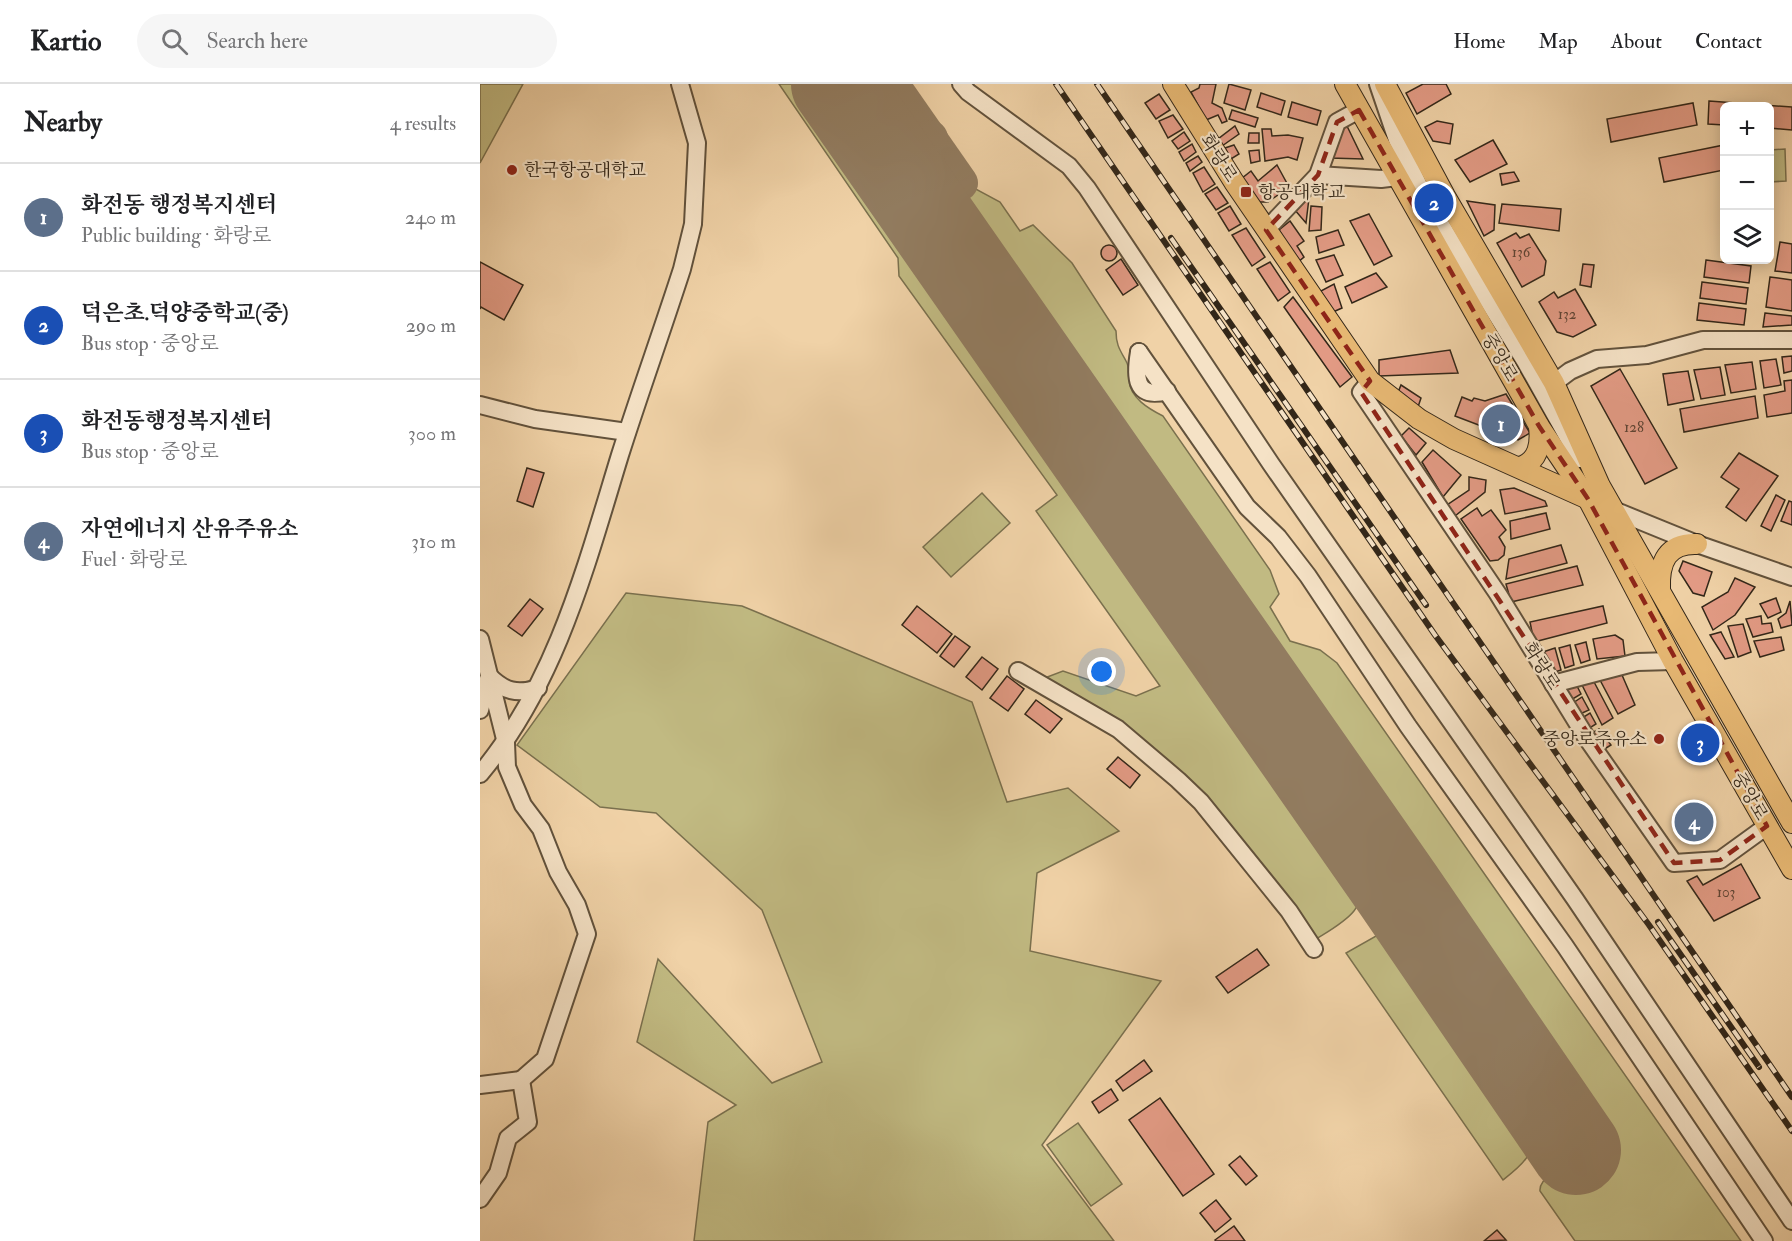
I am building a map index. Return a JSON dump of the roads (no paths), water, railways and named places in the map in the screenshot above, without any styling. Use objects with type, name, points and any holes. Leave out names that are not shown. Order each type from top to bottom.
[{"type":"main road","name":"화랑로","points":[[1173,84],[1266,230],[1370,381],[1419,419],[1454,439],[1520,467],[1594,492]]},
{"type":"main road","name":"중앙로","points":[[1345,84],[1539,426],[1594,492],[1616,511],[1792,823]]},
{"type":"main road","name":"중앙로","points":[[1384,84],[1445,196],[1554,383],[1594,492],[1673,661],[1792,869]]},
{"type":"main road","points":[[1520,467],[1529,463],[1535,456],[1539,445],[1539,426]]},
{"type":"main road","points":[[1660,589],[1660,572],[1664,558],[1681,545],[1697,544]]},
{"type":"street","points":[[480,774],[506,743],[538,688],[587,561],[682,268],[693,224],[697,142],[680,84]]},
{"type":"street","points":[[1367,84],[1420,216]]},
{"type":"street","points":[[1378,84],[1397,141],[1426,200],[1525,361],[1575,452],[1594,492]]},
{"type":"street","points":[[965,87],[1069,166],[1087,188],[1271,464],[1575,899],[1792,1221]]},
{"type":"street","points":[[1266,230],[1318,175],[1337,122],[1359,110]]},
{"type":"street","points":[[1318,175],[1381,179],[1398,177]]},
{"type":"street","points":[[1554,383],[1570,370],[1597,359],[1647,355],[1703,340],[1792,340]]},
{"type":"street","name":"화랑로","points":[[1370,381],[1360,392],[1498,594],[1586,737],[1674,863],[1720,860],[1767,826]]},
{"type":"street","points":[[1167,390],[1247,507],[1278,537],[1308,576],[1402,717],[1565,946],[1764,1241]]},
{"type":"street","points":[[480,405],[535,418],[627,432]]},
{"type":"street","points":[[1616,511],[1697,544],[1792,577]]},
{"type":"street","points":[[480,639],[506,743],[507,767],[522,805],[541,829],[558,872],[577,905],[587,934],[545,1059],[521,1080],[480,1085]]},
{"type":"street","points":[[1553,684],[1637,662],[1673,661]]},
{"type":"street","points":[[1018,671],[1118,729],[1178,780],[1201,802],[1290,911],[1314,949]]},
{"type":"street","points":[[489,676],[498,686],[510,691],[524,692],[538,688]]},
{"type":"street","points":[[480,710],[489,676]]},
{"type":"street","points":[[480,1199],[498,1173],[508,1138],[528,1122],[521,1080]]},
{"type":"railway","points":[[1056,84],[1435,635],[1649,925],[1792,1131]]},
{"type":"railway","points":[[1097,84],[1792,1097]]},
{"type":"railway","points":[[1171,238],[1426,605]]},
{"type":"railway","points":[[1658,922],[1759,1067]]},
{"type":"place","name":"한국항공대학교","points":[[512,170]]},
{"type":"place","name":"항공대학교","points":[[1246,192]]},
{"type":"place","name":"덕은초.덕양중학교(중)","points":[[1434,203]]},
{"type":"place","name":"화전동 행정복지센터","points":[[1501,424]]},
{"type":"place","name":"중앙로주유소","points":[[1659,739]]},
{"type":"place","name":"화전동행정복지센터","points":[[1700,743]]},
{"type":"place","name":"자연에너지 산유주유소","points":[[1694,822]]}]
